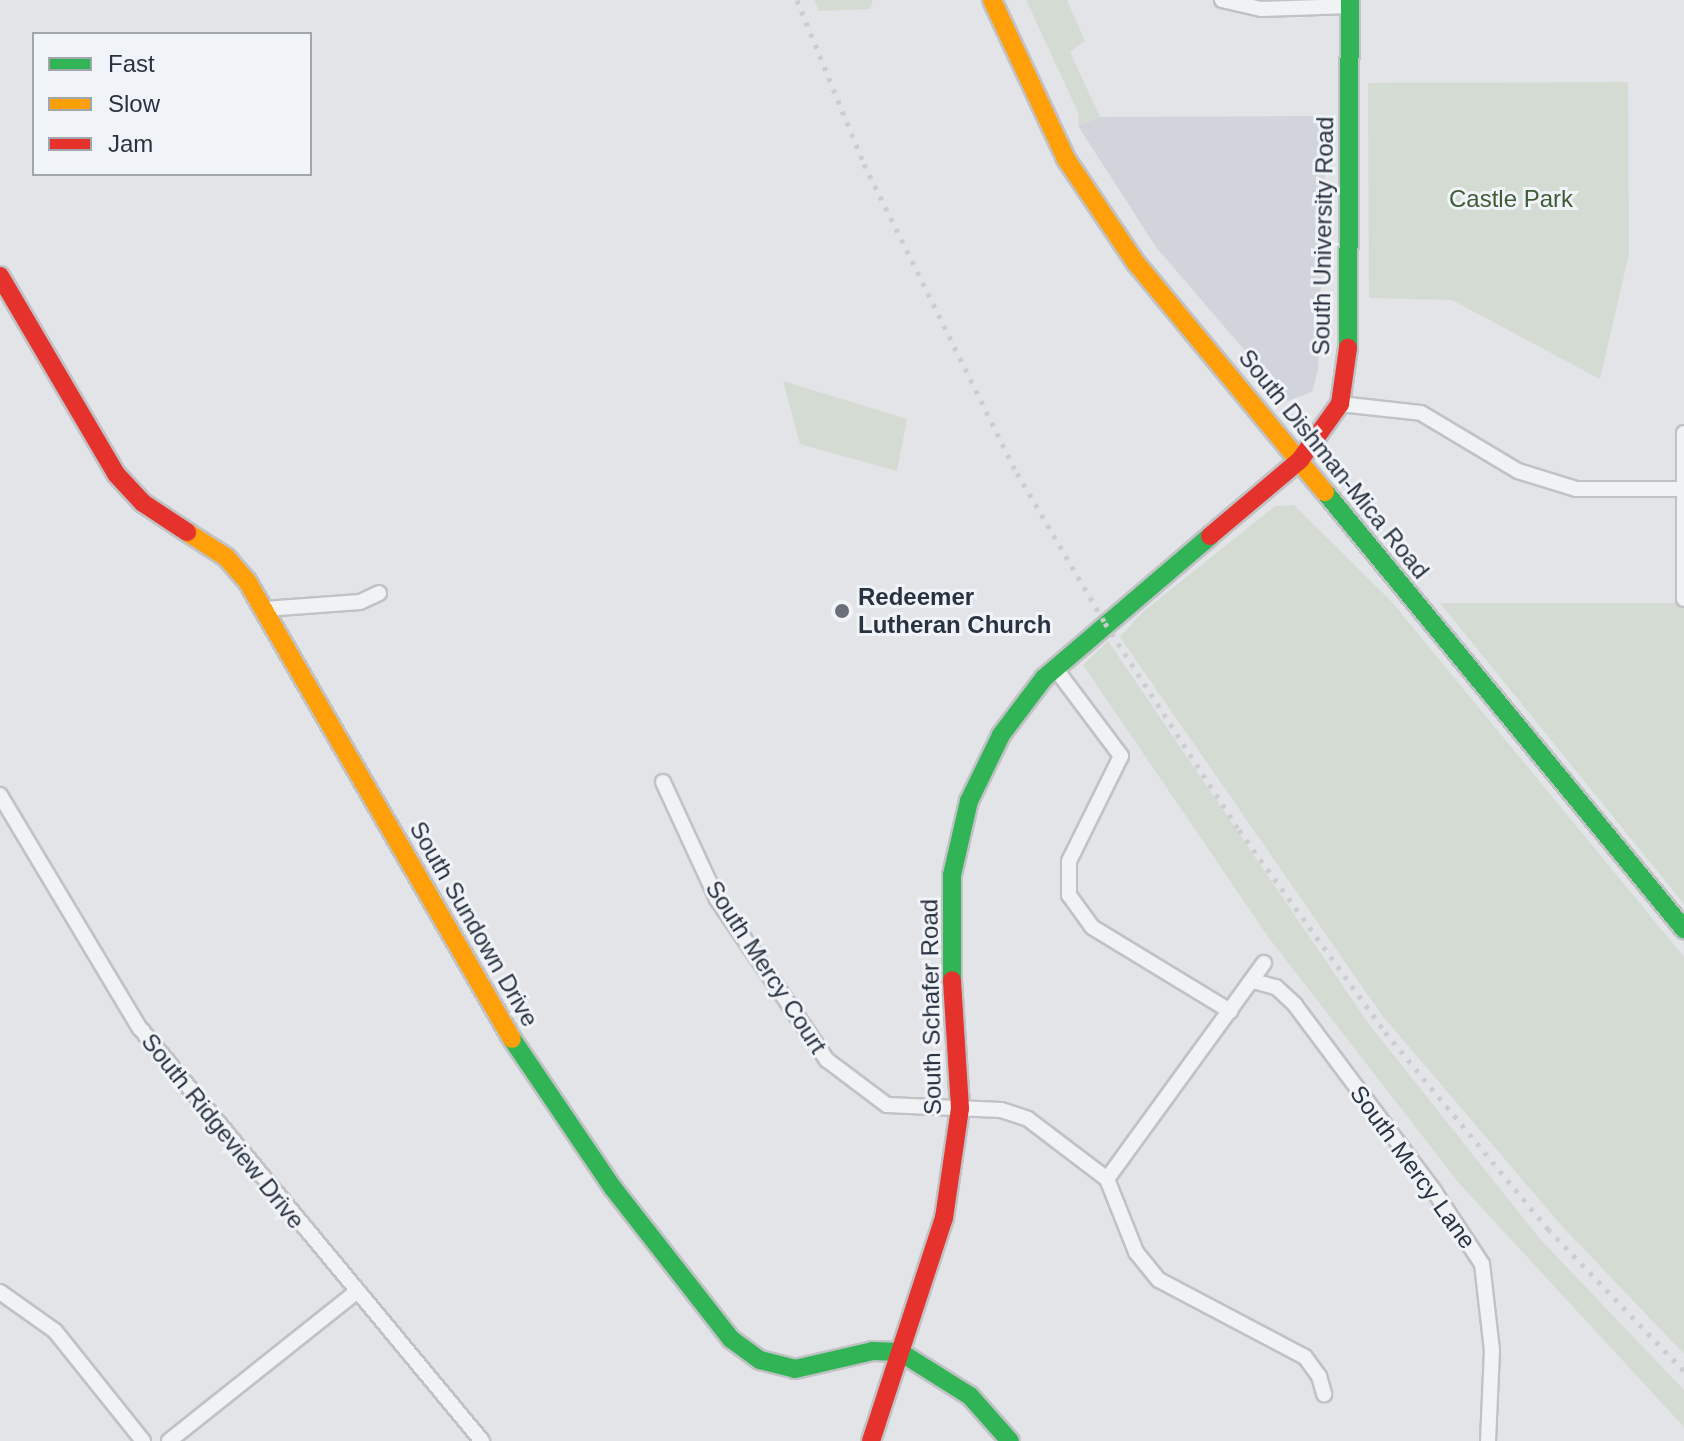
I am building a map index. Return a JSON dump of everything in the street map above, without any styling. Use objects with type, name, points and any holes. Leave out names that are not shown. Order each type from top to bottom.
[{"type":"street","name":"South Dishman-Mica Road","points":[[992,0],[1009,46],[1084,186],[1136,263],[1684,929]]},
{"type":"street","points":[[1222,0],[1261,9],[1350,3]]},
{"type":"street","name":"South University Road","points":[[1300,460],[1340,404],[1348,348],[1350,3]]},
{"type":"street","name":"South Sundown Drive","points":[[0,276],[116,474],[143,503],[226,557],[265,609],[500,1021],[613,1188],[731,1339],[760,1360],[795,1369],[873,1351],[900,1352]]},
{"type":"street","points":[[1340,404],[1421,413],[1518,471],[1576,489],[1683,489]]},
{"type":"street","points":[[1684,433],[1684,599]]},
{"type":"street","name":"South Schafer Road","points":[[871,1441],[944,1218],[960,1108],[950,941],[952,875],[969,801],[1001,735],[1055,668],[1300,460]]},
{"type":"street","points":[[265,609],[360,602],[379,593]]},
{"type":"street","points":[[1055,668],[1121,756],[1069,861],[1069,895],[1092,927],[1230,1011]]},
{"type":"street","name":"South Mercy Court","points":[[663,782],[717,899],[827,1060],[887,1105],[1001,1110],[1028,1119],[1107,1179]]},
{"type":"street","name":"South Ridgeview Drive","points":[[0,795],[139,1027],[355,1293],[482,1441]]},
{"type":"street","points":[[1264,963],[1107,1179],[1136,1252],[1159,1280],[1305,1357],[1319,1376],[1324,1394]]},
{"type":"street","name":"South Mercy Lane","points":[[1253,981],[1276,987],[1295,1005],[1434,1191],[1482,1264],[1492,1350],[1488,1441]]},
{"type":"street","points":[[0,1292],[55,1331],[143,1441]]},
{"type":"street","points":[[169,1441],[355,1293]]},
{"type":"street","points":[[900,1352],[970,1396],[1010,1441]]},
{"type":"shaded area","points":[[1327,116],[1318,370],[1312,392],[1288,401],[1156,247],[1078,126],[1100,117]]},
{"type":"green space","points":[[814,0],[873,0],[870,9],[819,11]]},
{"type":"green space","points":[[1026,0],[1067,0],[1085,41],[1070,52],[1100,117],[1078,126],[1079,114]]},
{"type":"green space","name":"Castle Park","points":[[1628,82],[1629,254],[1600,379],[1452,300],[1369,298],[1368,83]]},
{"type":"green space","points":[[783,381],[907,419],[897,471],[800,444]]},
{"type":"green space","points":[[1294,505],[1391,601],[1684,957],[1684,1354],[1561,1225],[1381,1014],[1120,637],[1143,612],[1275,506]]},
{"type":"green space","points":[[1440,603],[1684,603],[1684,904]]},
{"type":"green space","points":[[1108,641],[1368,1023],[1540,1239],[1684,1390],[1684,1427],[1458,1182],[1269,938],[1083,665]]},
{"type":"railway","points":[[797,0],[864,164],[1017,473],[1105,623],[1239,830],[1385,1032],[1548,1229],[1684,1371]]},
{"type":"traffic: fast","points":[[1348,348],[1350,0]]},
{"type":"traffic: fast","points":[[1325,492],[1684,929]]},
{"type":"traffic: fast","points":[[952,980],[952,875],[969,801],[1001,735],[1044,678],[1210,536]]},
{"type":"traffic: fast","points":[[512,1039],[613,1188],[731,1339],[760,1360],[795,1369],[873,1351],[900,1352],[970,1396],[1010,1441]]},
{"type":"traffic: slow","points":[[992,0],[1066,159],[1136,263],[1325,492]]},
{"type":"traffic: slow","points":[[187,532],[226,557],[247,581],[512,1039]]},
{"type":"traffic: jam","points":[[0,276],[116,474],[143,503],[187,532]]},
{"type":"traffic: jam","points":[[1210,536],[1300,460],[1340,404],[1348,348]]},
{"type":"traffic: jam","points":[[871,1441],[944,1218],[960,1108],[952,980]]},
{"type":"place","name":"Redeemer Lutheran Church","points":[[842,611]]}]
